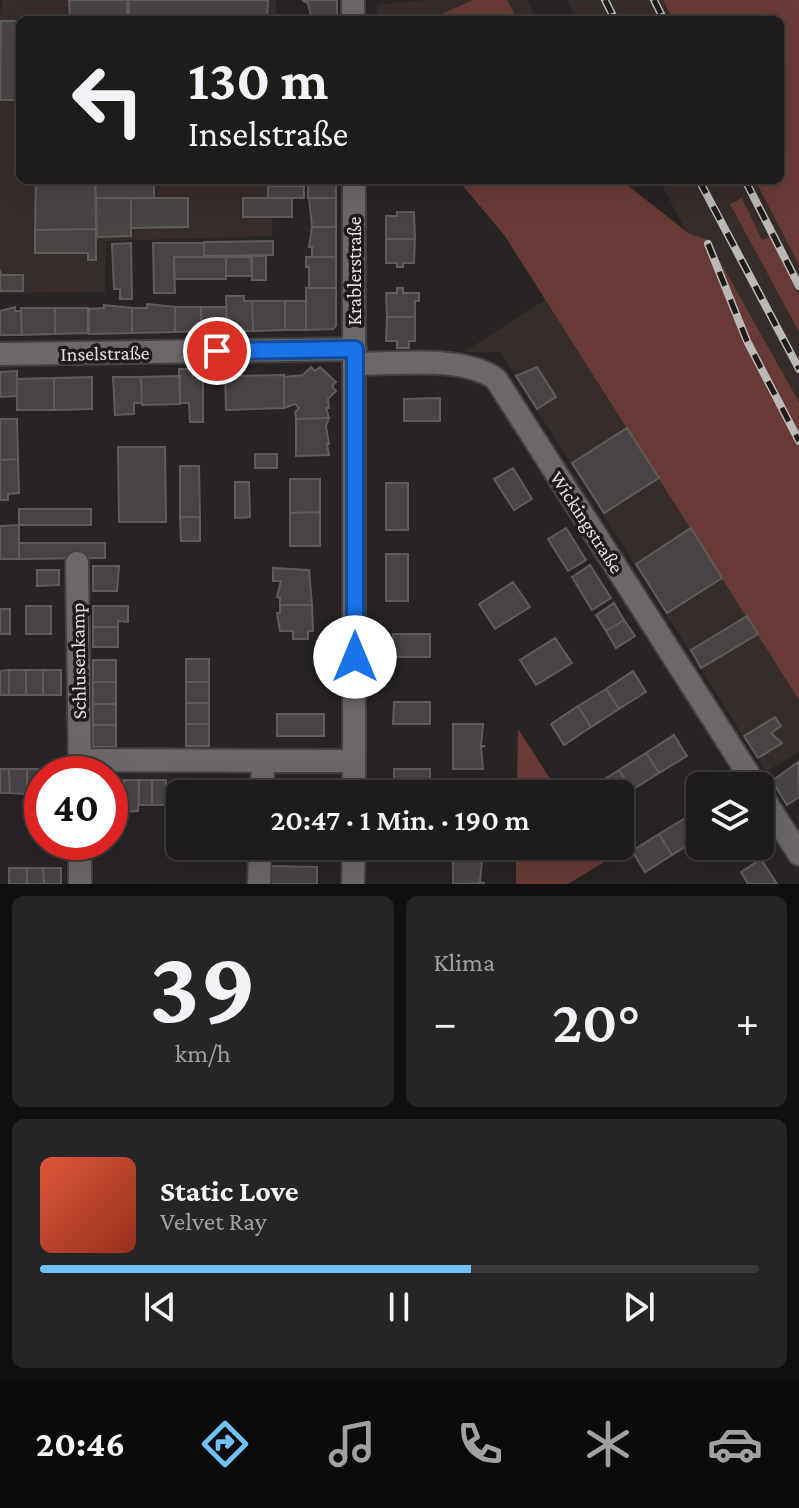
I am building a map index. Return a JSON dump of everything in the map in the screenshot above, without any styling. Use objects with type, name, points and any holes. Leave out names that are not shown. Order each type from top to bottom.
[{"type":"street","name":"Krablerstraße","points":[[354,184],[354,780]]},
{"type":"street","name":"Inselstraße","points":[[0,354],[355,356]]},
{"type":"street","name":"Wickingstraße","points":[[355,356],[461,365],[482,369],[496,379],[747,772]]},
{"type":"street","name":"Schlusenkamp","points":[[77,563],[80,756]]},
{"type":"street","points":[[262,780],[263,761]]},
{"type":"street","name":"Schlusenkamp","points":[[128,765],[354,761]]},
{"type":"street","points":[[774,815],[799,854]]},
{"type":"street","points":[[80,860],[80,884]]},
{"type":"street","points":[[259,884],[260,860]]},
{"type":"street","points":[[353,884],[354,860]]},
{"type":"shaded area","points":[[3,0],[276,0],[276,16],[16,16],[16,184],[273,184],[272,236],[106,241],[105,292],[0,293],[0,14]]},
{"type":"shaded area","points":[[426,0],[527,0],[535,16],[377,16],[377,5]]},
{"type":"shaded area","points":[[473,0],[507,0],[516,16],[437,16]]},
{"type":"shaded area","points":[[567,0],[663,0],[671,16],[575,16]]},
{"type":"shaded area","points":[[663,0],[799,0],[799,265],[757,184],[784,184],[784,16],[671,16]]},
{"type":"shaded area","points":[[799,121],[799,752],[766,772],[500,352],[464,352],[545,300],[505,236],[461,184],[626,184],[686,232],[662,184],[784,184],[784,168]]},
{"type":"shaded area","points":[[461,184],[626,184],[688,233],[708,240],[799,402],[799,700],[505,236]]},
{"type":"shaded area","points":[[742,198],[762,240],[770,237],[799,295],[799,332],[730,204]]},
{"type":"shaded area","points":[[518,729],[551,780],[517,780]]},
{"type":"shaded area","points":[[516,860],[604,862],[568,884],[516,884]]},
{"type":"building","points":[[69,0],[127,0],[127,16],[70,16]]},
{"type":"building","points":[[129,0],[268,0],[267,16],[129,16]]},
{"type":"building","points":[[302,0],[337,0],[337,16],[311,16],[308,3]]},
{"type":"building","points":[[1,21],[16,21],[16,100],[0,100]]},
{"type":"building","points":[[36,184],[95,184],[96,229],[35,230]]},
{"type":"building","points":[[95,184],[154,184],[154,198],[96,198]]},
{"type":"building","points":[[308,184],[336,184],[336,198],[308,198]]},
{"type":"building","points":[[268,186],[304,186],[304,198],[268,198]]},
{"type":"building","points":[[96,198],[131,198],[131,236],[97,237]]},
{"type":"building","points":[[131,198],[188,198],[188,227],[131,228]]},
{"type":"building","points":[[243,198],[292,198],[292,217],[243,217]]},
{"type":"building","points":[[309,198],[336,198],[336,227],[312,227]]},
{"type":"building","points":[[397,212],[414,212],[415,239],[386,239],[386,216],[397,216]]},
{"type":"building","points":[[312,227],[336,227],[336,257],[312,257],[312,247],[309,247]]},
{"type":"building","points":[[96,229],[96,260],[88,260],[88,253],[35,253],[35,230]]},
{"type":"building","points":[[386,239],[415,239],[414,263],[403,263],[403,267],[397,267],[397,263],[386,263]]},
{"type":"building","points":[[273,241],[273,255],[204,256],[204,242]]},
{"type":"building","points":[[131,243],[132,299],[120,299],[120,289],[114,289],[112,244]]},
{"type":"building","points":[[153,243],[204,243],[204,257],[174,257],[175,293],[154,293]]},
{"type":"building","points":[[252,256],[266,256],[266,280],[252,280]]},
{"type":"building","points":[[174,257],[226,257],[226,279],[174,279]]},
{"type":"building","points":[[226,257],[251,257],[252,276],[226,276]]},
{"type":"building","points":[[306,257],[336,257],[336,288],[309,288]]},
{"type":"building","points":[[0,270],[1,275],[23,275],[23,291],[0,291]]},
{"type":"building","points":[[306,288],[336,288],[336,326],[333,329],[306,330]]},
{"type":"building","points":[[397,288],[403,288],[403,293],[419,293],[419,301],[415,301],[415,317],[387,317],[386,293],[397,293]]},
{"type":"building","points":[[226,296],[244,296],[244,301],[252,301],[253,331],[227,331]]},
{"type":"building","points":[[252,301],[285,301],[285,330],[253,331]]},
{"type":"building","points":[[285,301],[306,301],[306,330],[285,330]]},
{"type":"building","points":[[147,304],[175,307],[175,332],[132,333],[132,308],[147,308]]},
{"type":"building","points":[[104,305],[132,308],[132,333],[89,334],[89,309],[104,308]]},
{"type":"building","points":[[15,307],[15,311],[21,311],[22,335],[0,335],[0,311]]},
{"type":"building","points":[[175,307],[201,307],[201,331],[175,332]]},
{"type":"building","points":[[201,307],[226,307],[227,331],[201,331]]},
{"type":"building","points":[[21,308],[55,308],[55,334],[22,335]]},
{"type":"building","points":[[55,308],[88,308],[88,333],[55,334]]},
{"type":"building","points":[[387,317],[415,317],[415,341],[409,341],[409,348],[397,348],[397,341],[386,341]]},
{"type":"building","points":[[311,367],[315,371],[320,367],[336,382],[332,386],[336,391],[328,399],[329,408],[326,408],[329,418],[296,419],[295,412],[299,408],[295,404],[284,408],[284,377],[303,375]]},
{"type":"building","points":[[537,367],[556,397],[537,409],[516,376]]},
{"type":"building","points":[[179,369],[203,369],[203,422],[190,422],[189,403],[180,403]]},
{"type":"building","points":[[17,371],[17,396],[0,397],[0,372]]},
{"type":"building","points":[[284,375],[284,408],[226,410],[225,376]]},
{"type":"building","points":[[180,376],[180,404],[142,405],[141,377]]},
{"type":"building","points":[[92,377],[92,409],[54,410],[54,378]]},
{"type":"building","points":[[113,377],[141,377],[142,403],[134,403],[134,414],[115,415]]},
{"type":"building","points":[[54,378],[54,410],[17,410],[17,379]]},
{"type":"building","points":[[440,398],[440,421],[404,421],[404,399]]},
{"type":"building","points":[[329,418],[326,426],[329,455],[296,456],[296,419]]},
{"type":"building","points":[[0,419],[17,419],[18,459],[0,460]]},
{"type":"building","points":[[627,428],[659,478],[604,513],[572,463]]},
{"type":"building","points":[[118,447],[165,447],[166,522],[119,522]]},
{"type":"building","points":[[255,454],[277,454],[277,468],[255,468]]},
{"type":"building","points":[[18,459],[19,493],[8,494],[8,500],[0,500],[0,460]]},
{"type":"building","points":[[180,466],[199,466],[200,517],[180,517]]},
{"type":"building","points":[[513,468],[532,499],[514,510],[494,479]]},
{"type":"building","points":[[290,479],[320,479],[320,512],[290,513]]},
{"type":"building","points":[[235,482],[249,482],[250,517],[235,518]]},
{"type":"building","points":[[386,483],[408,483],[408,530],[386,530]]},
{"type":"building","points":[[19,509],[91,509],[91,525],[19,525]]},
{"type":"building","points":[[320,512],[320,546],[290,546],[290,513]]},
{"type":"building","points":[[180,517],[200,517],[200,541],[181,541]]},
{"type":"building","points":[[19,525],[19,559],[0,559],[0,526]]},
{"type":"building","points":[[566,528],[586,560],[568,571],[548,539]]},
{"type":"building","points":[[691,528],[722,578],[667,613],[636,564]]},
{"type":"building","points":[[19,543],[105,543],[105,558],[19,559]]},
{"type":"building","points":[[386,554],[408,554],[408,601],[386,601]]},
{"type":"building","points":[[590,565],[611,598],[592,610],[572,577]]},
{"type":"building","points":[[93,566],[119,566],[117,591],[93,591]]},
{"type":"building","points":[[273,568],[309,570],[312,605],[280,605],[280,598],[277,597],[281,581],[273,581]]},
{"type":"building","points":[[37,570],[59,570],[59,585],[37,586]]},
{"type":"building","points":[[513,582],[530,607],[495,629],[479,604]]},
{"type":"building","points":[[614,603],[624,620],[606,631],[596,615]]},
{"type":"building","points":[[280,605],[312,605],[313,631],[308,631],[308,639],[293,639],[293,631],[280,631],[277,613],[280,613]]},
{"type":"building","points":[[26,606],[51,606],[51,634],[26,634]]},
{"type":"building","points":[[93,606],[128,606],[128,622],[118,621],[118,627],[93,627]]},
{"type":"building","points":[[0,609],[10,609],[10,634],[0,634]]},
{"type":"building","points":[[747,616],[758,634],[701,668],[691,650]]},
{"type":"building","points":[[624,620],[635,636],[616,648],[606,631]]},
{"type":"building","points":[[93,627],[118,627],[118,647],[93,647]]},
{"type":"building","points":[[393,634],[430,634],[430,657],[394,657]]},
{"type":"building","points":[[555,638],[572,663],[536,685],[520,660]]},
{"type":"building","points":[[186,659],[209,659],[209,682],[186,682]]},
{"type":"building","points":[[93,660],[116,660],[116,682],[93,682]]},
{"type":"building","points":[[9,670],[26,670],[26,695],[9,695]]},
{"type":"building","points":[[9,670],[9,695],[0,695],[0,671]]},
{"type":"building","points":[[26,670],[43,670],[43,695],[26,695]]},
{"type":"building","points":[[43,670],[61,670],[61,695],[43,695]]},
{"type":"building","points":[[633,671],[646,692],[619,709],[606,689]]},
{"type":"building","points":[[93,682],[116,682],[116,704],[93,704]]},
{"type":"building","points":[[186,682],[209,682],[209,703],[186,703]]},
{"type":"building","points":[[606,689],[619,709],[591,727],[578,706]]},
{"type":"building","points":[[394,702],[430,702],[430,724],[393,724]]},
{"type":"building","points":[[186,703],[209,703],[209,724],[186,724]]},
{"type":"building","points":[[93,704],[116,704],[116,725],[93,725]]},
{"type":"building","points":[[578,706],[591,727],[564,745],[551,724]]},
{"type":"building","points":[[277,714],[324,714],[324,736],[277,736]]},
{"type":"building","points":[[775,717],[781,726],[771,733],[782,743],[758,758],[744,736]]},
{"type":"building","points":[[186,724],[209,724],[209,746],[186,746]]},
{"type":"building","points":[[453,724],[483,724],[483,769],[453,769]]},
{"type":"building","points":[[93,725],[116,725],[116,747],[93,747]]},
{"type":"building","points":[[674,735],[687,756],[659,773],[646,753]]},
{"type":"building","points":[[646,753],[659,773],[634,789],[634,780],[626,780],[619,770]]},
{"type":"building","points":[[798,762],[799,797],[787,805],[774,780]]},
{"type":"building","points":[[0,769],[9,769],[10,793],[0,793]]},
{"type":"building","points":[[9,769],[24,769],[24,794],[10,793]]},
{"type":"building","points":[[394,769],[430,769],[430,780],[394,780]]},
{"type":"building","points":[[619,770],[626,780],[603,780]]},
{"type":"building","points":[[128,780],[139,780],[138,811],[128,812]]},
{"type":"building","points":[[139,780],[152,780],[152,805],[139,805]]},
{"type":"building","points":[[152,780],[166,780],[166,805],[152,805]]},
{"type":"building","points":[[686,818],[686,846],[672,855],[659,834]]},
{"type":"building","points":[[659,834],[672,855],[645,872],[634,850]]},
{"type":"building","points":[[453,860],[482,860],[480,882],[485,883],[453,884]]},
{"type":"building","points":[[762,860],[777,884],[748,884],[741,872]]},
{"type":"building","points":[[270,866],[317,867],[317,884],[270,884]]},
{"type":"building","points":[[9,868],[27,868],[27,884],[9,884]]},
{"type":"building","points":[[27,868],[43,868],[44,884],[27,884]]},
{"type":"building","points":[[43,868],[61,868],[61,884],[44,884]]},
{"type":"railway","points":[[605,0],[613,16]]},
{"type":"railway","points":[[654,0],[662,16]]},
{"type":"railway","points":[[701,184],[799,369]]},
{"type":"railway","points":[[747,184],[799,286]]},
{"type":"railway","points":[[708,244],[747,341],[799,441]]},
{"type":"route","points":[[217,351],[355,349],[355,657]]}]
